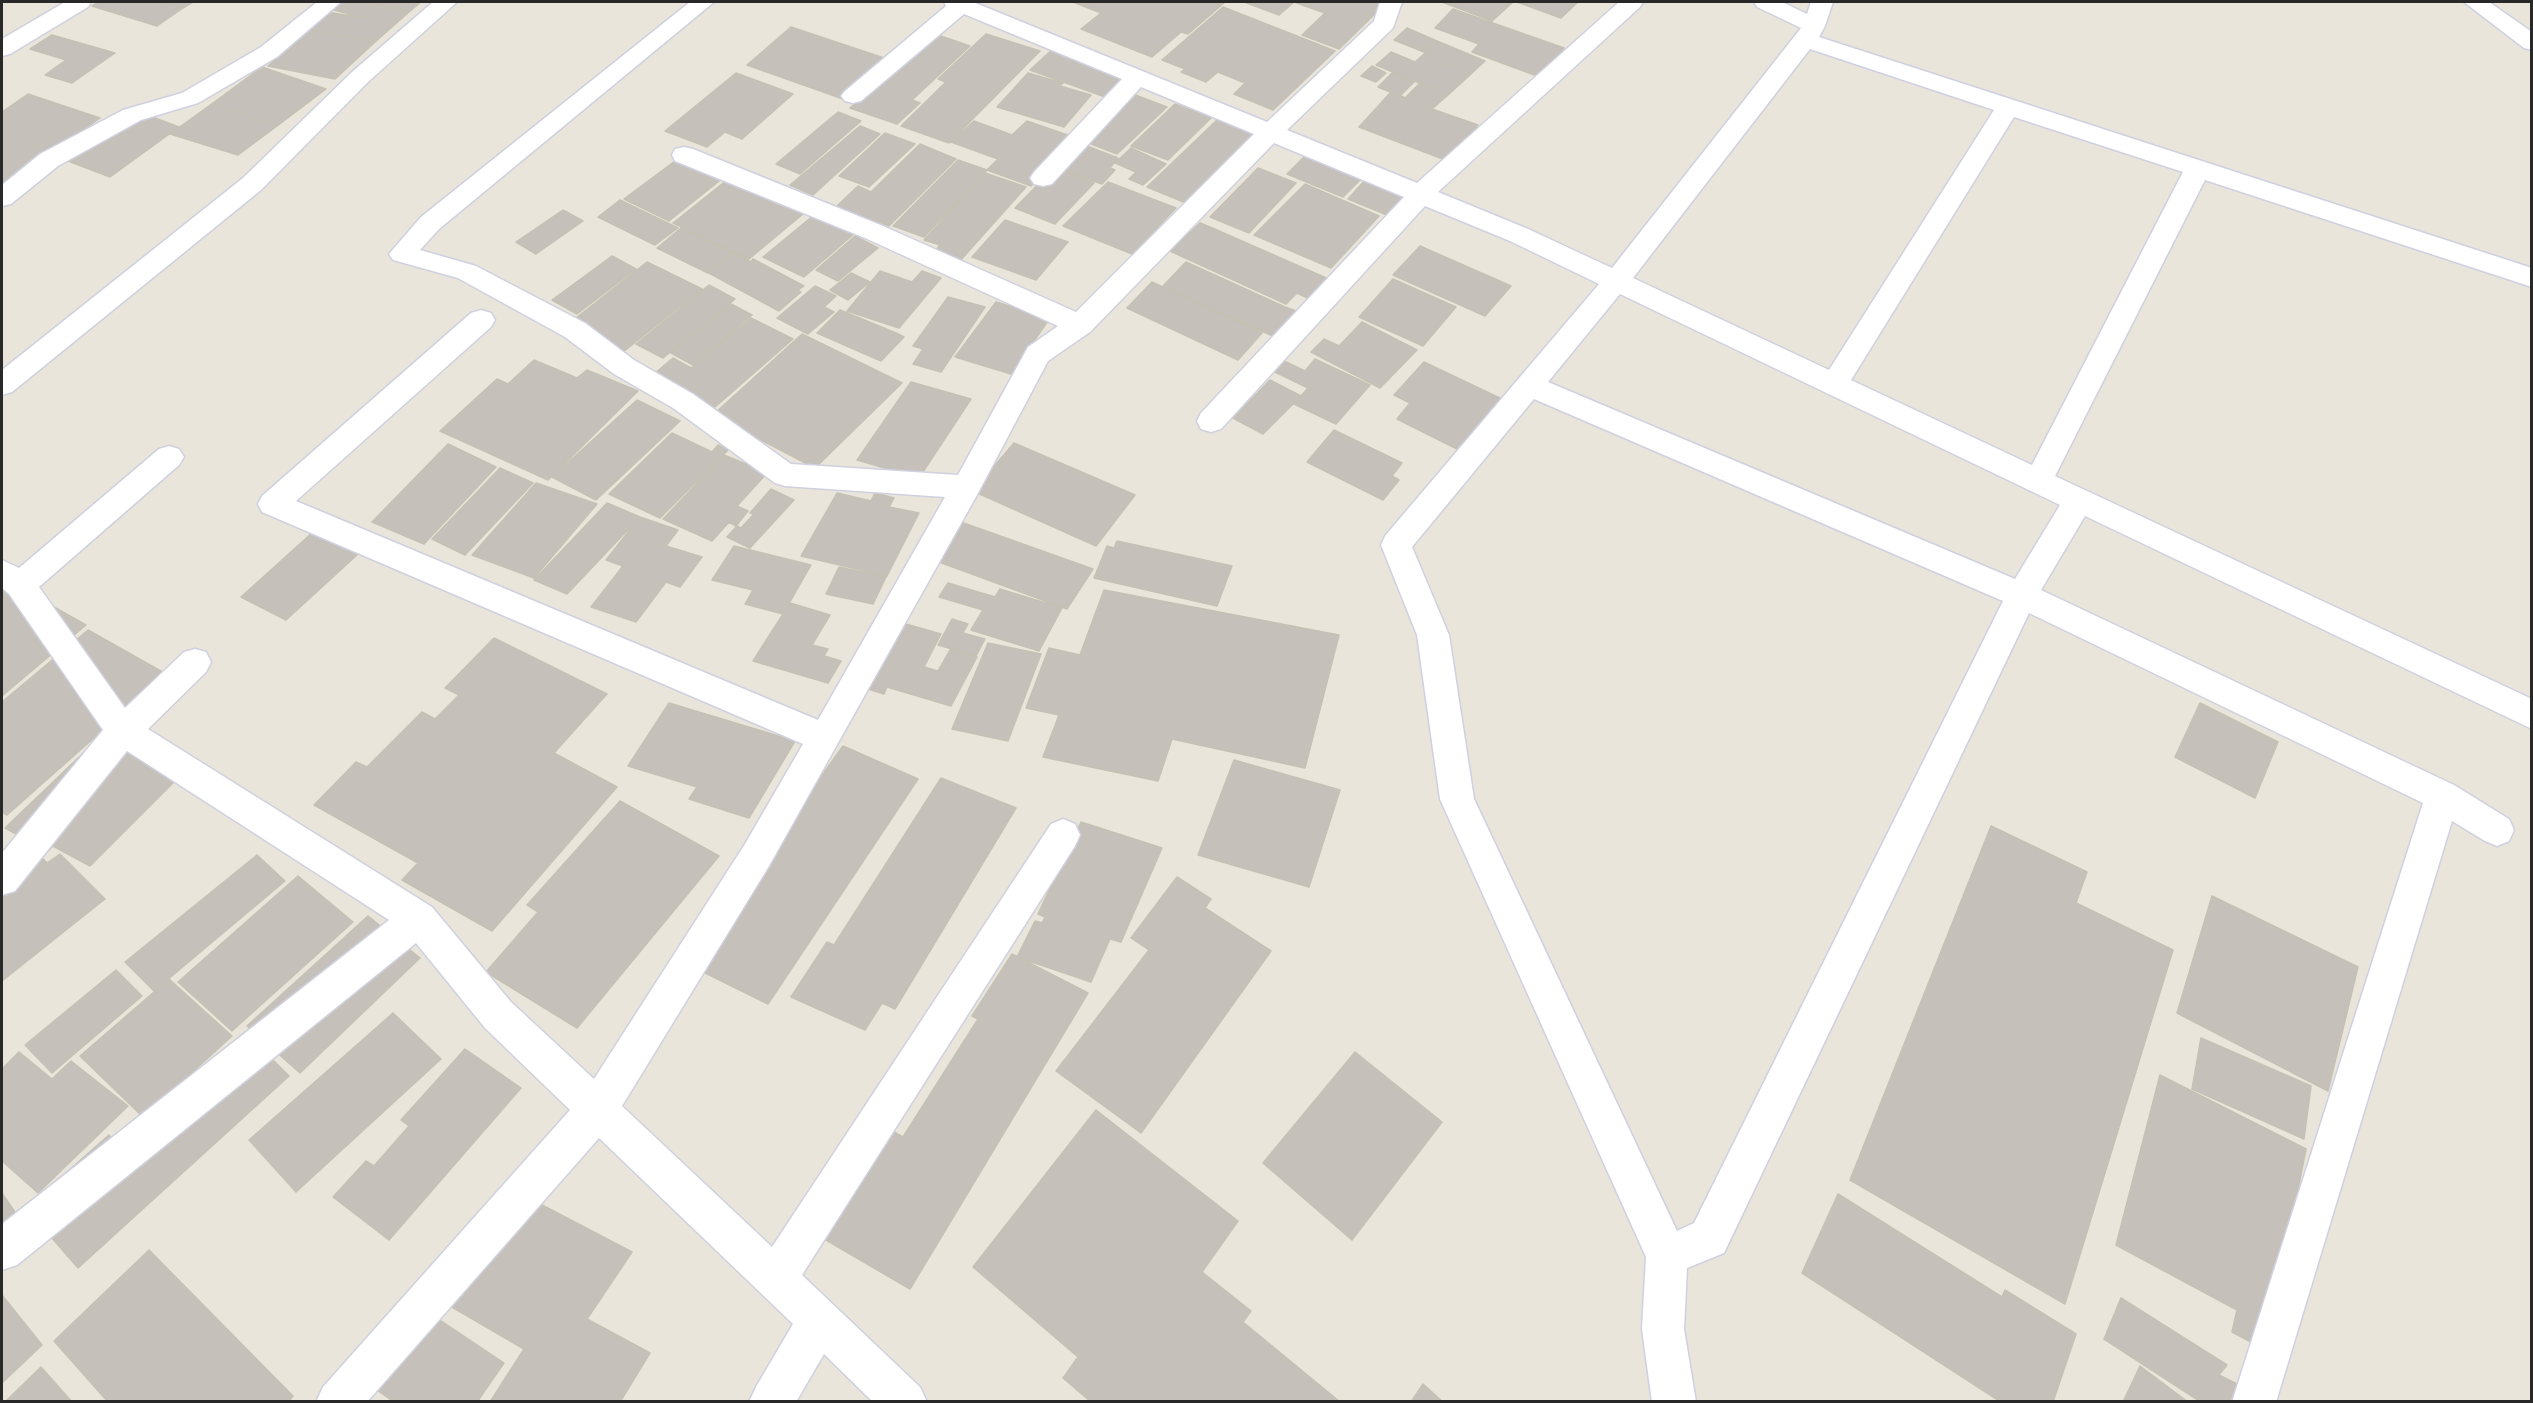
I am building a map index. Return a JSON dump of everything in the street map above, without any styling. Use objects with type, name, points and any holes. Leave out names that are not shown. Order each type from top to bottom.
[{"type":"street","points":[[2,49],[80,2]]},
{"type":"street","points":[[2,198],[49,160],[132,115],[190,98],[269,52],[330,2]]},
{"type":"street","points":[[2,385],[252,184],[360,76],[446,2]]},
{"type":"street","points":[[703,2],[429,223],[402,254],[467,272],[575,330],[624,367],[683,401],[785,475],[966,488]]},
{"type":"street","points":[[338,1401],[596,1111],[757,855],[966,488],[1038,354],[1080,325],[1271,132],[1385,23],[1391,2]]},
{"type":"street","points":[[1210,421],[1421,194],[1632,2]]},
{"type":"street","points":[[1765,2],[2009,106],[2532,278]]},
{"type":"street","points":[[2475,2],[2532,43]]},
{"type":"street","points":[[853,96],[959,3],[1519,235],[2532,715]]},
{"type":"street","points":[[1674,1401],[1663,1329],[1667,1256],[1457,798],[1433,634],[1396,545],[1616,281],[1814,22]]},
{"type":"street","points":[[1043,178],[1138,76]]},
{"type":"street","points":[[1834,384],[2009,106]]},
{"type":"street","points":[[684,155],[874,232],[1080,325]]},
{"type":"street","points":[[2038,481],[2198,168]]},
{"type":"street","points":[[481,320],[273,504],[825,738]]},
{"type":"street","points":[[1528,385],[2022,595],[2442,796],[2497,830]]},
{"type":"street","points":[[169,457],[11,578],[123,731],[419,919],[498,1015],[596,1111],[905,1401]]},
{"type":"street","points":[[1667,1256],[1709,1238],[2022,595],[2079,500]]},
{"type":"street","points":[[2,879],[123,731],[195,662]]},
{"type":"street","points":[[2254,1401],[2442,796]]},
{"type":"street","points":[[776,1278],[1063,835]]},
{"type":"street","points":[[2,1250],[419,919]]},
{"type":"street","points":[[771,1401],[819,1321]]},
{"type":"building","points":[[99,2],[162,2],[183,8],[157,26],[92,6]]},
{"type":"building","points":[[162,2],[193,2],[183,8]]},
{"type":"building","points":[[339,2],[421,2],[409,12],[380,5],[365,18],[330,9]]},
{"type":"building","points":[[1073,2],[1225,2],[1188,34],[1181,32],[1152,57],[1081,29],[1101,13]]},
{"type":"building","points":[[1244,2],[1294,2],[1279,15]]},
{"type":"building","points":[[1294,2],[1377,2],[1385,4],[1339,49],[1302,35],[1325,13]]},
{"type":"building","points":[[1442,2],[1513,2],[1492,21]]},
{"type":"building","points":[[1517,2],[1578,2],[1561,18]]},
{"type":"building","points":[[380,5],[409,12],[375,42],[308,29],[327,12],[365,18]]},
{"type":"building","points":[[1223,7],[1335,51],[1273,110],[1234,94],[1245,83],[1218,72],[1206,82],[1181,72],[1185,69],[1162,60]]},
{"type":"building","points":[[1453,9],[1564,48],[1540,77],[1472,52],[1479,44],[1435,28]]},
{"type":"building","points":[[791,27],[887,59],[843,99],[747,65]]},
{"type":"building","points":[[1407,28],[1437,41],[1424,52],[1394,40]]},
{"type":"building","points":[[308,29],[375,42],[335,79],[268,66]]},
{"type":"building","points":[[932,33],[970,46],[912,100],[920,103],[897,124],[850,108]]},
{"type":"building","points":[[986,34],[1040,51],[949,143],[901,126],[946,82],[938,79]]},
{"type":"building","points":[[52,35],[115,53],[72,83],[45,75],[66,60],[30,49]]},
{"type":"building","points":[[1437,41],[1485,61],[1471,74],[1424,54]]},
{"type":"building","points":[[1055,47],[1132,74],[1108,98],[1030,70]]},
{"type":"building","points":[[1391,52],[1415,62],[1424,54],[1471,74],[1448,95],[1376,65]]},
{"type":"building","points":[[1372,66],[1386,73],[1376,82],[1361,76]]},
{"type":"building","points":[[262,67],[326,89],[277,126],[213,103]]},
{"type":"building","points":[[736,73],[793,94],[742,139],[725,132],[707,147],[665,131]]},
{"type":"building","points":[[1028,73],[1063,83],[1060,86],[1091,95],[1064,127],[997,107]]},
{"type":"building","points":[[1392,73],[1414,82],[1400,96],[1378,87]]},
{"type":"building","points":[[1420,83],[1448,95],[1432,109],[1405,98]]},
{"type":"building","points":[[1391,92],[1478,125],[1448,161],[1359,127]]},
{"type":"building","points":[[1130,93],[1167,107],[1117,154],[1081,140]]},
{"type":"building","points":[[28,94],[100,118],[2,188],[2,112]]},
{"type":"building","points":[[213,103],[277,126],[238,155],[170,134]]},
{"type":"building","points":[[1175,104],[1211,118],[1168,160],[1131,146]]},
{"type":"building","points":[[139,112],[179,127],[110,177],[68,161]]},
{"type":"building","points":[[838,112],[861,121],[800,174],[776,164]]},
{"type":"building","points":[[1217,120],[1254,135],[1186,203],[1147,187]]},
{"type":"building","points":[[974,121],[1012,135],[1027,121],[1076,138],[1031,186],[987,170],[998,159],[951,142]]},
{"type":"building","points":[[860,126],[880,134],[813,195],[790,185]]},
{"type":"building","points":[[885,133],[915,144],[869,187],[839,176]]},
{"type":"building","points":[[1079,143],[1118,158],[1110,168],[1115,170],[1102,184],[1055,167]]},
{"type":"building","points":[[920,144],[956,159],[889,226],[836,207],[858,186],[871,192]]},
{"type":"building","points":[[1131,148],[1166,164],[1143,185],[1129,179],[1136,172],[1115,163]]},
{"type":"building","points":[[1310,151],[1365,175],[1343,197],[1287,174]]},
{"type":"building","points":[[679,158],[723,178],[669,221],[624,199]]},
{"type":"building","points":[[958,160],[987,170],[924,237],[893,226]]},
{"type":"building","points":[[1054,168],[1094,183],[1055,224],[1015,208]]},
{"type":"building","points":[[1258,168],[1296,183],[1249,233],[1210,217]]},
{"type":"building","points":[[985,173],[1026,187],[959,262],[934,253],[940,245],[924,240]]},
{"type":"building","points":[[1368,177],[1412,195],[1392,217],[1348,199]]},
{"type":"building","points":[[727,180],[803,214],[749,259],[673,223]]},
{"type":"building","points":[[1108,182],[1176,208],[1132,254],[1063,226]]},
{"type":"building","points":[[1305,184],[1379,216],[1331,268],[1254,235]]},
{"type":"building","points":[[620,200],[678,228],[655,245],[598,217]]},
{"type":"building","points":[[563,210],[583,221],[536,254],[516,242]]},
{"type":"building","points":[[814,215],[855,233],[804,277],[763,257]]},
{"type":"building","points":[[1005,220],[1068,242],[1036,280],[972,257]]},
{"type":"building","points":[[1200,223],[1333,281],[1314,301],[1297,293],[1286,304],[1170,251]]},
{"type":"building","points":[[681,228],[733,253],[708,273],[657,248]]},
{"type":"building","points":[[855,236],[878,248],[838,281],[816,270]]},
{"type":"building","points":[[1420,246],[1511,286],[1485,316],[1393,275]]},
{"type":"building","points":[[734,253],[751,262],[753,259],[804,286],[798,290],[801,292],[779,311],[709,273]]},
{"type":"building","points":[[612,256],[636,269],[577,314],[552,300]]},
{"type":"building","points":[[647,262],[702,289],[623,352],[571,322]]},
{"type":"building","points":[[1186,262],[1296,311],[1275,337],[1163,286]]},
{"type":"building","points":[[880,271],[912,282],[922,271],[941,278],[899,328],[847,311]]},
{"type":"building","points":[[851,273],[870,282],[848,300],[830,290]]},
{"type":"building","points":[[1393,279],[1456,307],[1423,346],[1359,317]]},
{"type":"building","points":[[1152,282],[1262,333],[1238,360],[1127,308]]},
{"type":"building","points":[[709,285],[735,299],[663,358],[636,344]]},
{"type":"building","points":[[815,286],[836,296],[824,307],[834,312],[808,334],[777,318]]},
{"type":"building","points":[[948,297],[985,307],[941,372],[913,364],[923,349],[913,346]]},
{"type":"building","points":[[996,302],[1050,318],[1011,374],[955,357]]},
{"type":"building","points":[[731,304],[752,315],[693,365],[671,353]]},
{"type":"building","points":[[840,310],[904,337],[881,361],[817,333]]},
{"type":"building","points":[[751,318],[793,339],[715,407],[654,374],[673,358],[691,368]]},
{"type":"building","points":[[1362,322],[1417,350],[1380,388],[1311,352],[1324,339],[1339,346]]},
{"type":"building","points":[[802,334],[902,383],[815,468],[713,415]]},
{"type":"building","points":[[1315,359],[1370,385],[1336,424],[1294,404],[1308,388],[1275,372],[1284,361],[1305,371]]},
{"type":"building","points":[[534,360],[577,378],[587,370],[638,391],[548,480],[440,431],[497,379],[508,384]]},
{"type":"building","points":[[1424,362],[1506,401],[1465,453],[1397,419],[1410,403],[1394,395]]},
{"type":"building","points":[[1270,380],[1301,396],[1263,434],[1233,418]]},
{"type":"building","points":[[911,382],[971,399],[919,478],[857,460]]},
{"type":"building","points":[[637,400],[680,421],[596,500],[552,477]]},
{"type":"building","points":[[1334,430],[1402,463],[1392,476],[1399,480],[1383,500],[1307,462]]},
{"type":"building","points":[[672,433],[712,452],[718,445],[728,450],[660,518],[609,494]]},
{"type":"building","points":[[1014,443],[1135,495],[1096,546],[973,491]]},
{"type":"building","points":[[448,444],[496,467],[424,544],[372,522]]},
{"type":"building","points":[[724,455],[767,473],[737,506],[748,511],[736,526],[729,522],[712,541],[663,519]]},
{"type":"building","points":[[500,468],[533,483],[465,555],[432,539]]},
{"type":"building","points":[[536,483],[597,504],[534,578],[472,555]]},
{"type":"building","points":[[771,489],[794,500],[750,548],[727,537],[737,526],[741,528],[754,514],[750,513]]},
{"type":"building","points":[[837,493],[871,501],[875,493],[894,498],[889,507],[919,513],[887,576],[801,556]]},
{"type":"building","points":[[607,503],[640,517],[567,594],[534,580]]},
{"type":"building","points":[[640,517],[678,530],[666,546],[702,557],[680,587],[666,582],[636,622],[591,607],[623,566],[606,560]]},
{"type":"building","points":[[958,521],[1093,569],[1067,609],[931,559]]},
{"type":"building","points":[[313,532],[358,554],[286,620],[241,597]]},
{"type":"building","points":[[1117,541],[1232,566],[1217,606],[1094,578],[1107,546],[1114,548]]},
{"type":"building","points":[[734,546],[811,565],[783,614],[745,604],[753,590],[712,580]]},
{"type":"building","points":[[839,567],[886,577],[873,604],[826,594]]},
{"type":"building","points":[[2,578],[86,625],[2,696]]},
{"type":"building","points":[[948,583],[995,597],[1000,589],[1062,608],[1039,651],[971,630],[983,610],[939,597]]},
{"type":"building","points":[[1104,590],[1339,635],[1305,768],[1172,739],[1158,781],[1043,757],[1059,715],[1026,708],[1049,648],[1080,655]]},
{"type":"building","points":[[790,603],[830,615],[812,645],[828,649],[824,656],[841,661],[828,683],[753,661]]},
{"type":"building","points":[[952,619],[968,624],[963,633],[985,639],[976,656],[938,645]]},
{"type":"building","points":[[895,621],[941,634],[924,667],[938,671],[950,650],[977,657],[951,706],[887,687],[884,694],[858,686]]},
{"type":"building","points":[[88,630],[166,674],[7,815],[2,812],[2,702]]},
{"type":"building","points":[[494,638],[607,694],[554,753],[617,787],[492,931],[402,880],[418,863],[314,805],[356,762],[367,767],[422,712],[435,719],[459,695],[445,688]]},
{"type":"building","points":[[988,643],[1041,654],[1008,741],[952,729]]},
{"type":"building","points":[[669,703],[795,741],[749,818],[689,799],[697,787],[628,766]]},
{"type":"building","points":[[2200,703],[2278,742],[2255,798],[2175,757]]},
{"type":"building","points":[[101,736],[180,776],[90,866],[53,846],[48,851],[5,828]]},
{"type":"building","points":[[843,746],[918,779],[768,1004],[687,964]]},
{"type":"building","points":[[1234,760],[1340,790],[1309,887],[1198,855]]},
{"type":"building","points":[[941,778],[1016,808],[895,1009],[882,1003],[865,1030],[791,997],[827,942],[834,945]]},
{"type":"building","points":[[620,801],[719,856],[577,1028],[486,972],[538,912],[527,905]]},
{"type":"building","points":[[1081,822],[1162,848],[1121,942],[1110,939],[1091,982],[1017,957],[1035,921],[1042,923],[1045,917],[1038,914]]},
{"type":"building","points":[[1991,826],[2087,872],[2076,903],[2173,950],[2065,1304],[1850,1180]]},
{"type":"building","points":[[28,843],[47,863],[60,854],[105,899],[2,981],[2,862]]},
{"type":"building","points":[[257,855],[285,881],[154,991],[125,962]]},
{"type":"building","points":[[298,876],[353,922],[232,1031],[178,982]]},
{"type":"building","points":[[1177,877],[1211,899],[1205,908],[1271,951],[1141,1133],[1056,1071],[1149,950],[1131,938]]},
{"type":"building","points":[[2212,896],[2358,967],[2328,1091],[2177,1013]]},
{"type":"building","points":[[368,916],[420,958],[300,1073],[247,1026]]},
{"type":"building","points":[[1012,954],[1088,993],[910,1289],[814,1233],[883,1126],[903,1137],[978,1019],[972,1016]]},
{"type":"building","points":[[116,970],[142,996],[52,1073],[25,1045]]},
{"type":"building","points":[[169,979],[232,1036],[143,1117],[80,1056]]},
{"type":"building","points":[[393,1013],[441,1059],[296,1192],[249,1140]]},
{"type":"building","points":[[245,1032],[289,1076],[78,1268],[26,1208],[109,1135],[117,1145]]},
{"type":"building","points":[[2201,1038],[2311,1086],[2304,1139],[2192,1089]]},
{"type":"building","points":[[465,1049],[521,1088],[389,1240],[333,1197],[366,1161],[374,1166],[409,1126],[401,1120]]},
{"type":"building","points":[[19,1052],[52,1079],[71,1061],[128,1106],[38,1193],[2,1161],[2,1069]]},
{"type":"building","points":[[1355,1052],[1442,1122],[1352,1240],[1263,1163]]},
{"type":"building","points":[[2160,1075],[2306,1149],[2266,1350],[2232,1332],[2237,1310],[2116,1245]]},
{"type":"building","points":[[1096,1110],[1238,1221],[1202,1272],[1251,1311],[1243,1322],[1340,1402],[1091,1402],[1063,1378],[1078,1357],[973,1267]]},
{"type":"building","points":[[2,1193],[21,1221],[2,1237]]},
{"type":"building","points":[[521,1194],[632,1252],[587,1319],[650,1353],[620,1402],[490,1402],[524,1349],[445,1303]]},
{"type":"building","points":[[1838,1194],[2002,1297],[2005,1290],[2076,1334],[2053,1402],[2001,1402],[1802,1273]]},
{"type":"building","points":[[149,1250],[293,1396],[288,1402],[108,1402],[54,1341]]},
{"type":"building","points":[[2,1295],[42,1345],[2,1383]]},
{"type":"building","points":[[2121,1298],[2227,1365],[2219,1375],[2255,1393],[2251,1402],[2201,1402],[2104,1339]]},
{"type":"building","points":[[416,1304],[504,1363],[477,1402],[394,1402],[360,1378]]},
{"type":"building","points":[[2140,1366],[2188,1402],[2123,1402]]},
{"type":"building","points":[[41,1367],[72,1402],[5,1402]]},
{"type":"building","points":[[1423,1384],[1443,1402],[1411,1402]]}]
